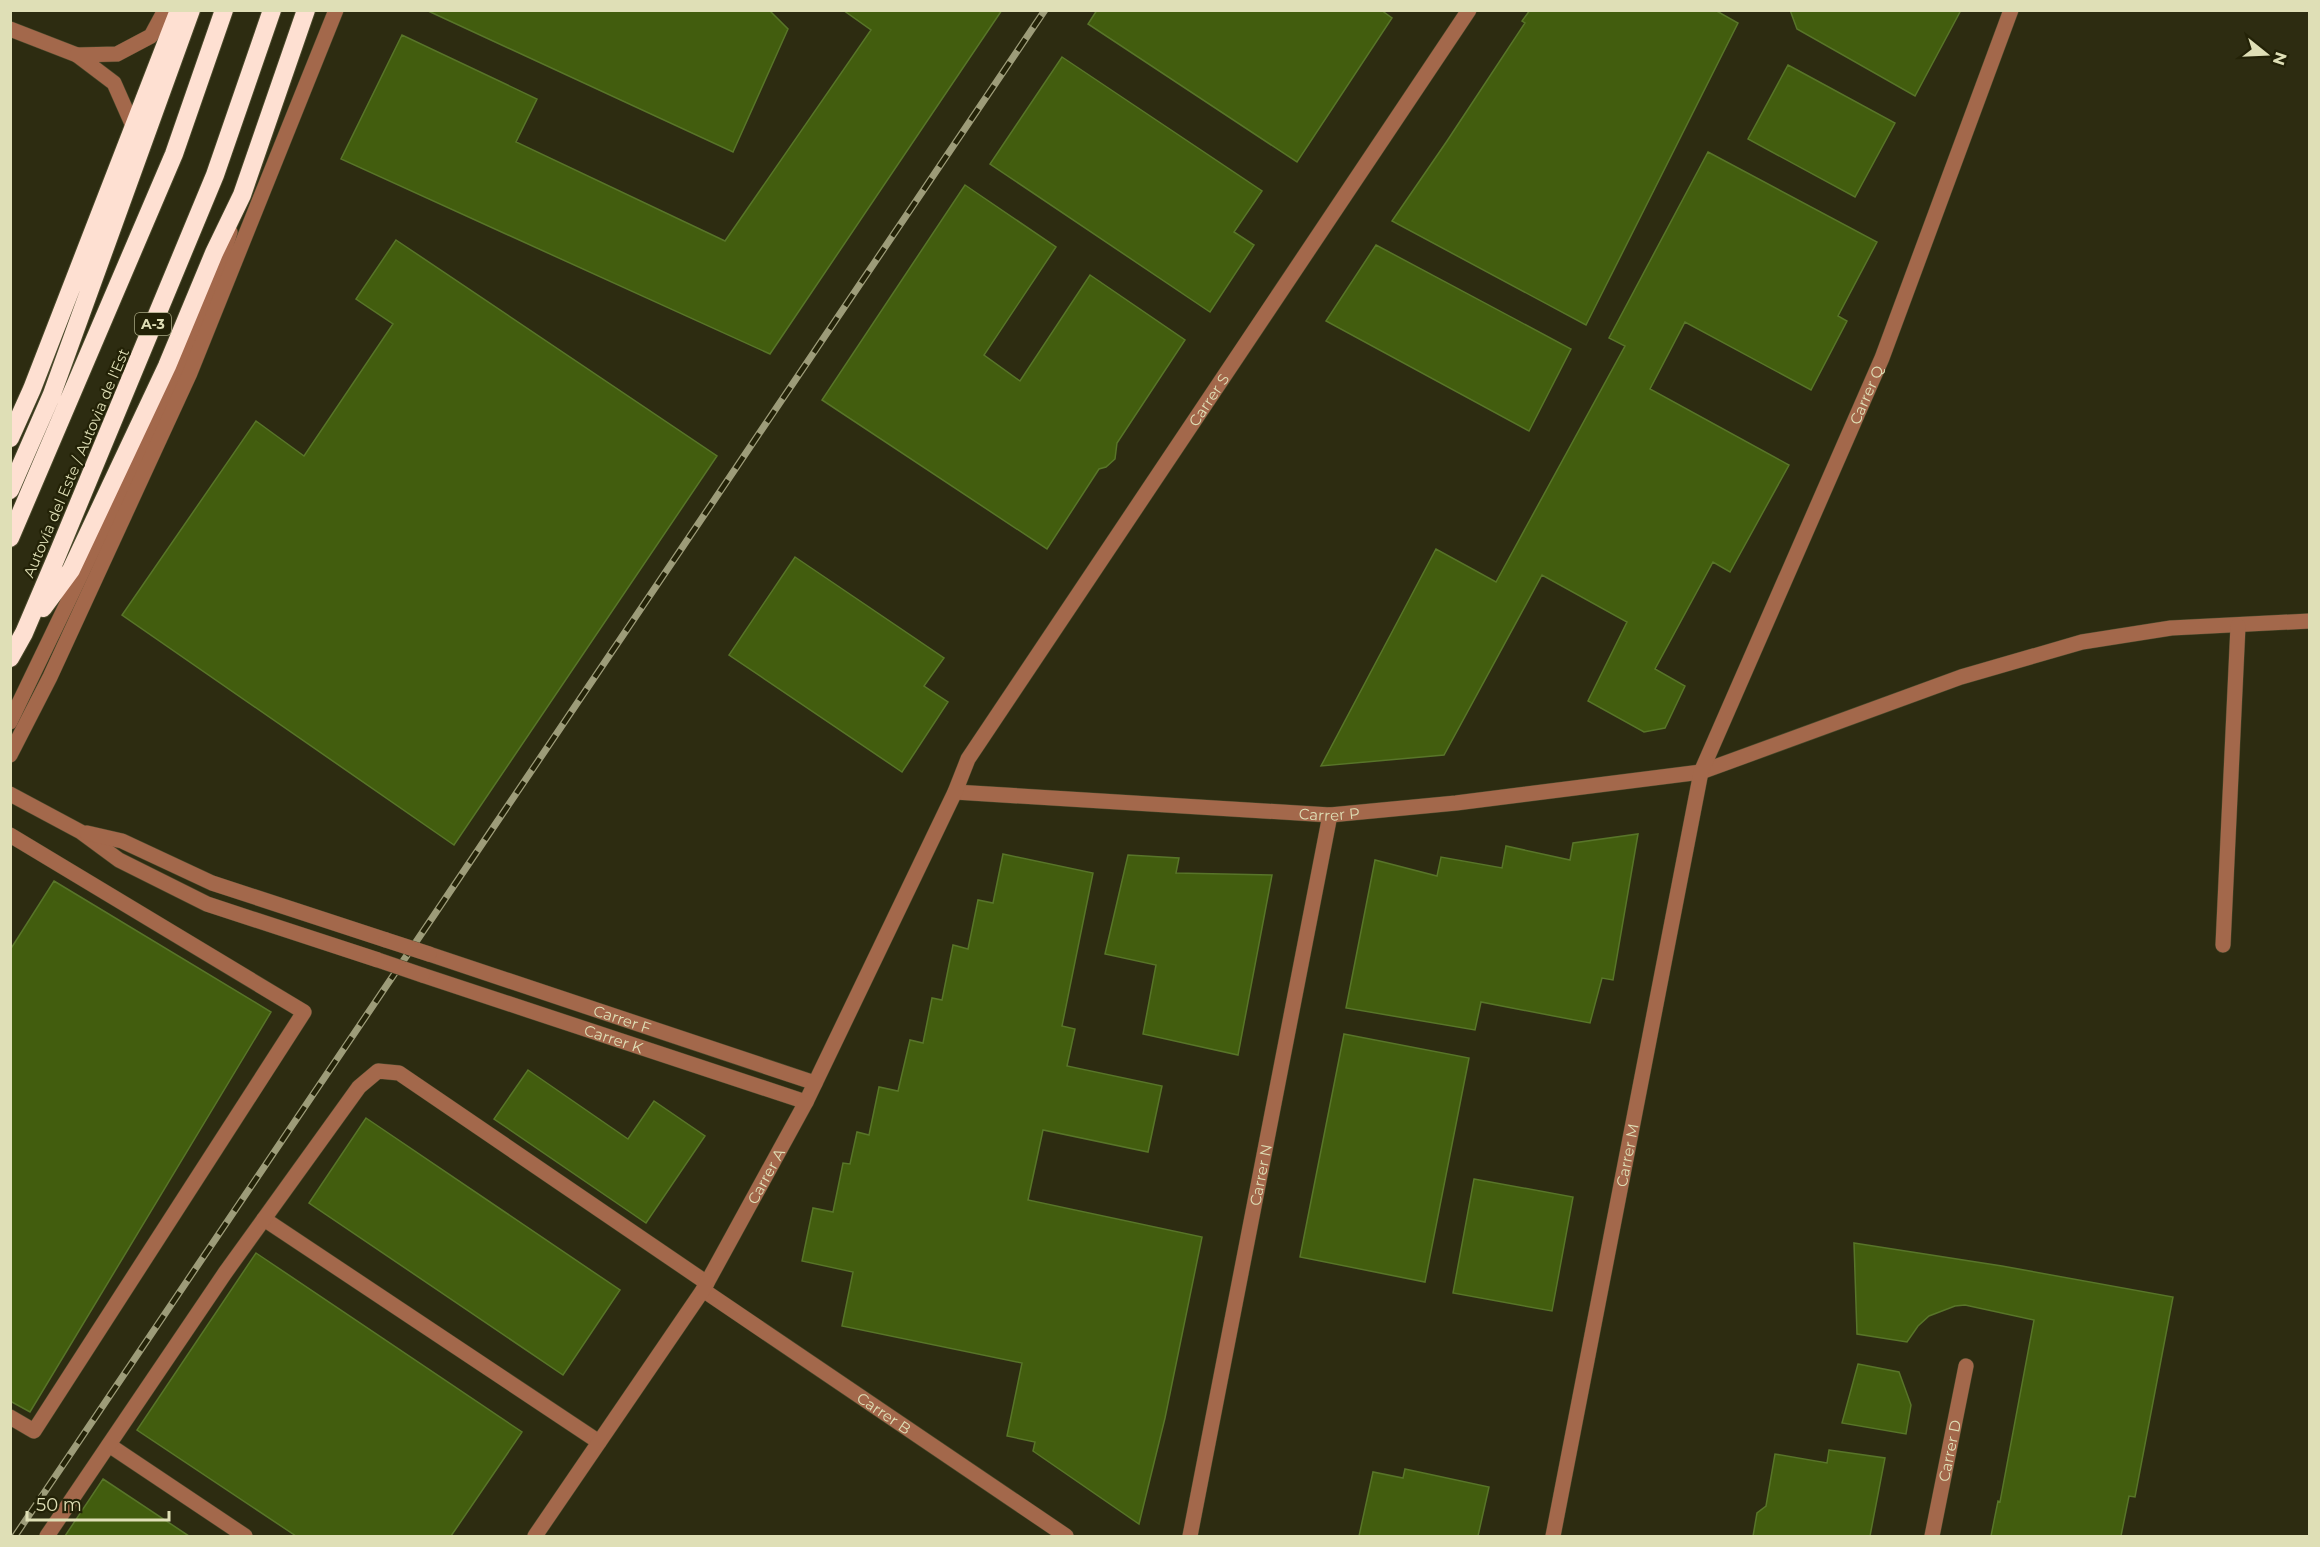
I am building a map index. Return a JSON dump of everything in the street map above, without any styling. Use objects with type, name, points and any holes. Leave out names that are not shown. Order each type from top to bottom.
[{"type":"highway","points":[[10,438],[32,389],[178,10]]},
{"type":"highway","points":[[10,490],[52,394],[191,10]]},
{"type":"highway","name":"Autovía del Este / Autovia de l'Est","points":[[10,538],[174,154],[224,10]]},
{"type":"highway","name":"Autovía del Este / Autovia de l'Est","points":[[10,658],[24,633],[215,175],[272,10]]},
{"type":"highway","points":[[24,633],[71,570],[167,366],[214,253],[242,195],[306,10]]},
{"type":"street","points":[[77,55],[117,54],[143,41],[151,36],[165,10]]},
{"type":"street","points":[[10,755],[50,676],[190,373],[336,10]]},
{"type":"street","name":"Carrer S","points":[[955,792],[968,759],[1469,10]]},
{"type":"street","name":"Carrer Q","points":[[1701,772],[1882,358],[2011,10]]},
{"type":"street","points":[[10,29],[77,55],[114,83],[133,126]]},
{"type":"street","points":[[10,722],[177,369],[224,255],[242,195]]},
{"type":"street","name":"Carrer P","points":[[955,792],[1330,815],[1456,803],[1701,772],[1961,677],[2082,642],[2171,628],[2310,621]]},
{"type":"street","points":[[2223,945],[2238,626]]},
{"type":"street","name":"Carrer M","points":[[1553,1536],[1701,772]]},
{"type":"street","name":"Carrer A","points":[[535,1536],[705,1286],[806,1102],[955,792]]},
{"type":"street","points":[[12,798],[81,832]]},
{"type":"street","name":"Carrer N","points":[[1190,1536],[1330,815]]},
{"type":"street","name":"Carrer F","points":[[81,832],[122,841],[212,883],[815,1083]]},
{"type":"street","name":"Carrer K","points":[[81,832],[118,860],[207,904],[806,1102]]},
{"type":"street","points":[[10,835],[304,1012],[34,1431],[10,1418]]},
{"type":"street","name":"Carrer B","points":[[47,1536],[264,1219],[358,1087],[378,1071],[389,1071],[399,1073],[1066,1536]]},
{"type":"street","points":[[264,1219],[599,1442]]},
{"type":"street","name":"Carrer D","points":[[1932,1536],[1966,1366]]},
{"type":"street","points":[[109,1445],[245,1536]]},
{"type":"building","points":[[426,10],[769,10],[788,29],[733,152]]},
{"type":"building","points":[[843,10],[1002,10],[770,354],[341,159],[402,35],[537,99],[516,142],[725,241],[871,30]]},
{"type":"building","points":[[1097,10],[1381,10],[1392,18],[1297,162],[1088,24]]},
{"type":"building","points":[[1530,10],[1715,10],[1738,23],[1586,325],[1392,221],[1525,23],[1522,21]]},
{"type":"building","points":[[1790,10],[1961,10],[1915,96],[1797,29]]},
{"type":"building","points":[[1062,57],[1262,191],[1234,232],[1254,245],[1210,312],[990,164]]},
{"type":"building","points":[[1788,65],[1895,123],[1855,197],[1748,139]]},
{"type":"building","points":[[1708,152],[1877,242],[1838,316],[1847,321],[1811,390],[1685,322],[1650,389],[1789,465],[1730,572],[1713,562],[1655,669],[1685,686],[1665,728],[1644,732],[1588,701],[1627,622],[1542,575],[1444,755],[1321,766],[1436,549],[1496,582],[1625,346],[1609,338]]},
{"type":"building","points":[[965,185],[1056,247],[984,355],[1020,381],[1090,275],[1185,340],[1117,443],[1115,459],[1106,467],[1099,469],[1047,549],[822,400]]},
{"type":"building","points":[[396,240],[717,456],[454,845],[122,615],[256,421],[304,456],[393,324],[356,299]]},
{"type":"building","points":[[1376,245],[1571,349],[1529,431],[1326,321]]},
{"type":"building","points":[[795,557],[944,658],[924,686],[948,702],[902,772],[729,655]]},
{"type":"building","points":[[1638,834],[1613,980],[1602,978],[1590,1023],[1481,1002],[1475,1030],[1346,1008],[1375,860],[1437,876],[1441,857],[1502,868],[1506,846],[1570,860],[1573,843]]},
{"type":"building","points":[[1003,854],[1093,873],[1062,1026],[1075,1029],[1067,1066],[1162,1086],[1148,1152],[1043,1130],[1028,1200],[1202,1237],[1165,1418],[1139,1524],[1033,1451],[1035,1442],[1007,1436],[1022,1363],[842,1326],[853,1272],[802,1261],[813,1208],[833,1212],[843,1163],[850,1164],[857,1132],[869,1135],[879,1087],[898,1091],[910,1040],[923,1043],[932,998],[942,1000],[953,945],[968,949],[978,900],[993,903]]},
{"type":"building","points":[[1128,855],[1179,858],[1176,873],[1272,875],[1238,1055],[1143,1034],[1156,965],[1105,954]]},
{"type":"building","points":[[54,881],[271,1012],[30,1412],[10,1401],[10,950]]},
{"type":"building","points":[[1344,1034],[1469,1058],[1425,1282],[1300,1257]]},
{"type":"building","points":[[528,1070],[628,1139],[654,1101],[705,1136],[646,1223],[494,1119]]},
{"type":"building","points":[[366,1118],[620,1290],[563,1375],[309,1203]]},
{"type":"building","points":[[1474,1179],[1573,1197],[1552,1311],[1453,1293]]},
{"type":"building","points":[[1854,1243],[2002,1266],[2173,1297],[2135,1497],[2129,1496],[2121,1536],[1991,1536],[1998,1501],[2000,1502],[2034,1320],[1965,1305],[1955,1306],[1929,1316],[1918,1326],[1907,1342],[1857,1334]]},
{"type":"building","points":[[256,1253],[522,1432],[451,1536],[296,1536],[137,1430]]},
{"type":"building","points":[[1858,1364],[1899,1372],[1911,1405],[1906,1434],[1842,1423]]},
{"type":"building","points":[[1829,1450],[1885,1458],[1870,1536],[1753,1536],[1757,1513],[1766,1506],[1775,1454],[1827,1463]]},
{"type":"building","points":[[1405,1469],[1489,1487],[1478,1536],[1359,1536],[1373,1472],[1403,1478]]},
{"type":"building","points":[[103,1479],[189,1536],[65,1536]]},
{"type":"railway","points":[[15,1536],[1045,10]]}]
